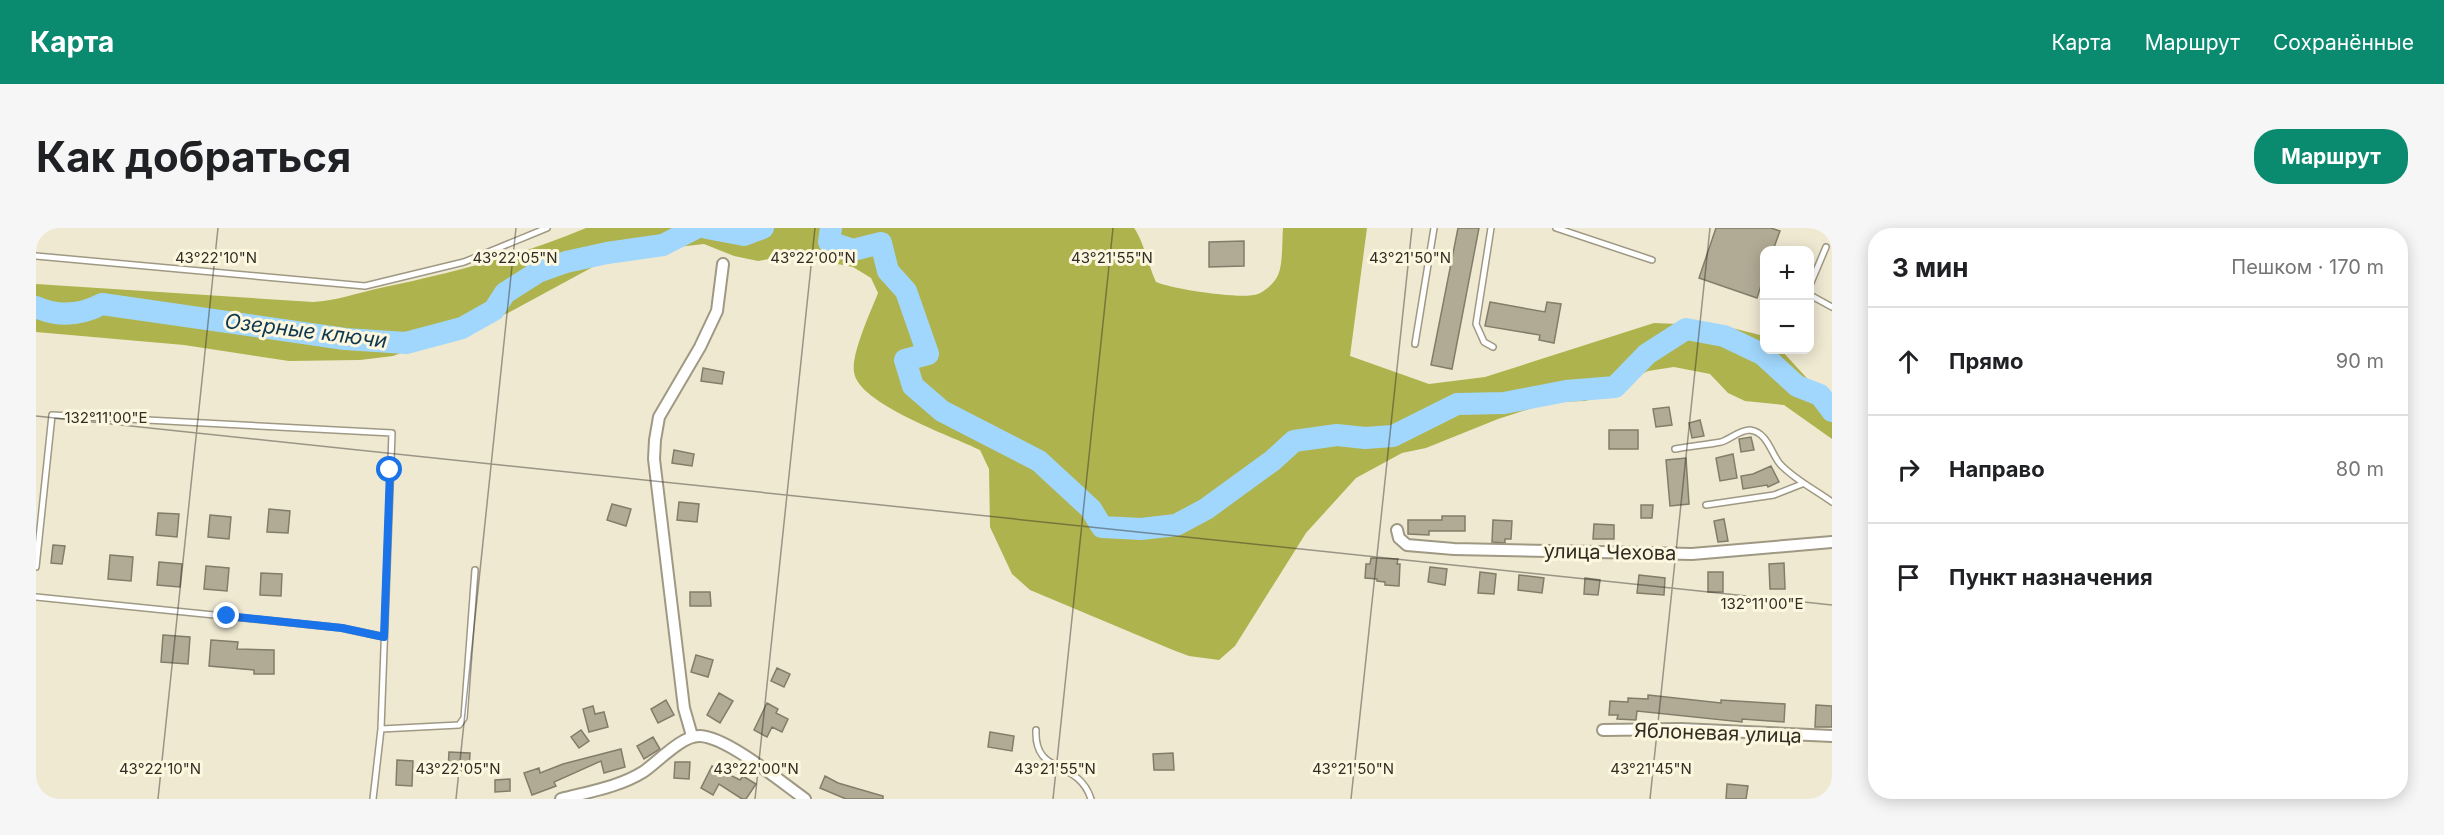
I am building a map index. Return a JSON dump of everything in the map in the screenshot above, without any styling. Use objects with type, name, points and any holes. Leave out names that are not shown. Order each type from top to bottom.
[{"type":"street","points":[[692,736],[684,708],[654,459],[660,417],[700,347],[717,311],[723,264]]},
{"type":"street","name":"улица Чехова","points":[[1397,530],[1399,538],[1407,545],[1528,551],[1692,554],[1832,542]]},
{"type":"street","name":"Яблоневая улица","points":[[1603,730],[1681,729],[1832,736]]},
{"type":"street","points":[[561,799],[628,779],[643,772],[692,736],[709,737],[728,746],[805,799]]},
{"type":"lane","points":[[36,256],[365,286],[464,262],[547,228]]},
{"type":"lane","points":[[1415,344],[1434,228]]},
{"type":"lane","points":[[1491,228],[1476,324],[1484,342],[1493,347]]},
{"type":"lane","points":[[1556,228],[1652,260]]},
{"type":"lane","points":[[1814,274],[1826,247]]},
{"type":"lane","points":[[1814,298],[1832,307]]},
{"type":"lane","points":[[36,567],[52,415],[392,433],[381,729],[373,799]]},
{"type":"lane","points":[[1675,449],[1723,441],[1748,430],[1756,432],[1762,436],[1779,463],[1802,484],[1832,502]]},
{"type":"lane","points":[[1706,505],[1774,495],[1802,484]]},
{"type":"lane","points":[[381,729],[459,725],[464,718],[475,570]]},
{"type":"lane","points":[[36,597],[342,628],[384,637]]},
{"type":"lane","points":[[1036,730],[1036,742],[1040,753],[1048,761],[1078,776],[1086,786],[1091,799]]},
{"type":"shaded area","points":[[586,228],[1134,228],[1156,282],[1191,290],[1238,296],[1261,293],[1277,278],[1281,265],[1283,228],[1367,228],[1350,356],[1429,384],[1485,377],[1654,323],[1724,326],[1760,335],[1760,354],[1785,354],[1816,388],[1832,398],[1832,439],[1784,405],[1745,401],[1728,393],[1710,374],[1674,367],[1648,371],[1586,401],[1551,402],[1498,419],[1426,448],[1402,453],[1356,478],[1306,533],[1235,646],[1219,660],[1189,656],[1173,650],[1030,590],[1012,574],[990,527],[989,469],[980,450],[908,418],[871,396],[859,384],[854,372],[854,364],[862,332],[878,293],[871,278],[853,267],[791,255],[758,261],[734,256],[704,244],[669,248],[602,262],[508,313],[393,356],[360,360],[289,361],[184,345],[36,332],[36,284],[313,302],[484,263]]},
{"type":"building","points":[[1458,228],[1479,228],[1452,369],[1431,365]]},
{"type":"building","points":[[1716,228],[1771,228],[1780,231],[1774,246],[1760,246],[1760,289],[1757,298],[1699,278]]},
{"type":"building","points":[[1244,241],[1244,266],[1209,267],[1209,242]]},
{"type":"building","points":[[1490,302],[1545,312],[1547,302],[1561,304],[1554,343],[1539,340],[1540,335],[1485,326]]},
{"type":"building","points":[[703,368],[724,372],[722,384],[701,381]]},
{"type":"building","points":[[1669,407],[1672,425],[1656,427],[1653,409]]},
{"type":"building","points":[[1700,420],[1704,436],[1692,438],[1689,423]]},
{"type":"building","points":[[1609,430],[1638,430],[1638,449],[1609,449]]},
{"type":"building","points":[[1751,437],[1754,450],[1741,452],[1739,439]]},
{"type":"building","points":[[674,450],[694,454],[692,466],[672,463]]},
{"type":"building","points":[[1733,454],[1737,478],[1720,481],[1716,458]]},
{"type":"building","points":[[1686,458],[1689,504],[1670,506],[1666,460]]},
{"type":"building","points":[[1771,466],[1779,482],[1768,487],[1767,485],[1743,489],[1741,476],[1753,474]]},
{"type":"building","points":[[679,502],[699,504],[697,522],[677,520]]},
{"type":"building","points":[[612,504],[631,509],[626,526],[607,520]]},
{"type":"building","points":[[1641,505],[1653,505],[1652,518],[1641,518]]},
{"type":"building","points":[[269,509],[290,511],[288,533],[267,532]]},
{"type":"building","points":[[158,513],[179,514],[177,537],[156,535]]},
{"type":"building","points":[[210,515],[231,517],[229,539],[208,537]]},
{"type":"building","points":[[1442,516],[1465,516],[1465,531],[1429,531],[1429,535],[1408,534],[1408,520],[1442,520]]},
{"type":"building","points":[[1724,519],[1728,541],[1718,542],[1714,521]]},
{"type":"building","points":[[1493,520],[1512,521],[1511,539],[1505,539],[1505,543],[1492,542]]},
{"type":"building","points":[[1594,524],[1614,525],[1614,539],[1593,539]]},
{"type":"building","points":[[53,545],[65,546],[62,564],[51,563]]},
{"type":"building","points":[[110,555],[133,557],[131,581],[108,579]]},
{"type":"building","points":[[1371,558],[1398,559],[1397,564],[1400,564],[1399,586],[1385,585],[1385,582],[1377,581],[1377,579],[1365,578],[1366,564],[1370,564]]},
{"type":"building","points":[[159,562],[182,564],[180,587],[157,585]]},
{"type":"building","points":[[1784,563],[1785,589],[1770,589],[1769,564]]},
{"type":"building","points":[[206,566],[229,568],[227,591],[204,589]]},
{"type":"building","points":[[1430,567],[1447,569],[1445,585],[1428,582]]},
{"type":"building","points":[[1480,572],[1496,574],[1494,594],[1478,593]]},
{"type":"building","points":[[1708,572],[1723,572],[1723,592],[1708,592]]},
{"type":"building","points":[[261,573],[282,574],[281,596],[260,595]]},
{"type":"building","points":[[1519,575],[1544,578],[1542,593],[1518,590]]},
{"type":"building","points":[[1639,575],[1665,578],[1664,595],[1637,593]]},
{"type":"building","points":[[1585,578],[1600,580],[1598,595],[1584,594]]},
{"type":"building","points":[[690,592],[710,592],[711,606],[690,606]]},
{"type":"building","points":[[163,635],[190,637],[188,664],[161,662]]},
{"type":"building","points":[[211,640],[238,642],[237,649],[274,650],[274,674],[254,674],[254,670],[209,666]]},
{"type":"building","points":[[696,655],[713,660],[708,677],[691,672]]},
{"type":"building","points":[[777,668],[790,674],[784,687],[771,681]]},
{"type":"building","points":[[719,693],[733,701],[720,723],[707,715]]},
{"type":"building","points":[[1648,695],[1721,703],[1721,700],[1785,704],[1784,722],[1742,719],[1742,722],[1637,711],[1636,720],[1617,719],[1618,715],[1609,715],[1610,701],[1628,702],[1628,698],[1648,699]]},
{"type":"building","points":[[666,700],[674,715],[658,723],[651,709]]},
{"type":"building","points":[[767,703],[778,709],[776,713],[788,719],[782,732],[772,727],[767,737],[754,730]]},
{"type":"building","points":[[1816,705],[1832,706],[1832,727],[1815,727]]},
{"type":"building","points":[[593,706],[595,714],[604,712],[608,727],[589,732],[583,709]]},
{"type":"building","points":[[581,730],[589,741],[579,748],[571,737]]},
{"type":"building","points":[[990,732],[1014,736],[1012,751],[988,747]]},
{"type":"building","points":[[653,737],[660,749],[644,759],[637,746]]},
{"type":"building","points":[[621,749],[625,767],[604,773],[601,761],[554,782],[556,786],[532,795],[524,773],[539,768],[540,773],[563,764]]},
{"type":"building","points":[[449,752],[470,753],[469,771],[448,770]]},
{"type":"building","points":[[1173,753],[1174,770],[1154,770],[1153,754]]},
{"type":"building","points":[[397,760],[413,761],[412,786],[396,785]]},
{"type":"building","points":[[675,762],[690,762],[689,779],[674,778]]},
{"type":"building","points":[[712,766],[740,780],[743,776],[756,784],[746,799],[742,799],[719,784],[713,795],[701,788]]},
{"type":"building","points":[[825,776],[838,783],[883,796],[883,799],[846,799],[820,788]]},
{"type":"building","points":[[510,779],[510,791],[495,792],[495,780]]},
{"type":"building","points":[[1727,784],[1748,786],[1746,799],[1726,799]]},
{"type":"waterway","name":"Озерные ключи","points":[[36,307],[53,312],[69,313],[86,311],[102,304],[345,339],[406,343],[462,328],[494,310],[505,293],[538,272],[566,262],[607,253],[663,245],[696,228]]},
{"type":"waterway","name":"Озерные ключи","points":[[707,228],[744,235],[763,228]]},
{"type":"waterway","name":"Озерные ключи","points":[[831,228],[829,242],[853,250],[881,243],[888,271],[906,291],[928,354],[905,360],[913,386],[942,411],[1039,461],[1091,509],[1102,527],[1141,529],[1176,525],[1206,509],[1272,461],[1294,441],[1337,435],[1365,438],[1393,436],[1457,404],[1504,403],[1566,391],[1615,387],[1647,354],[1686,329],[1724,336],[1762,354],[1797,386],[1820,395],[1832,411]]},
{"type":"route","points":[[227,616],[342,628],[384,637],[390,470]]}]
